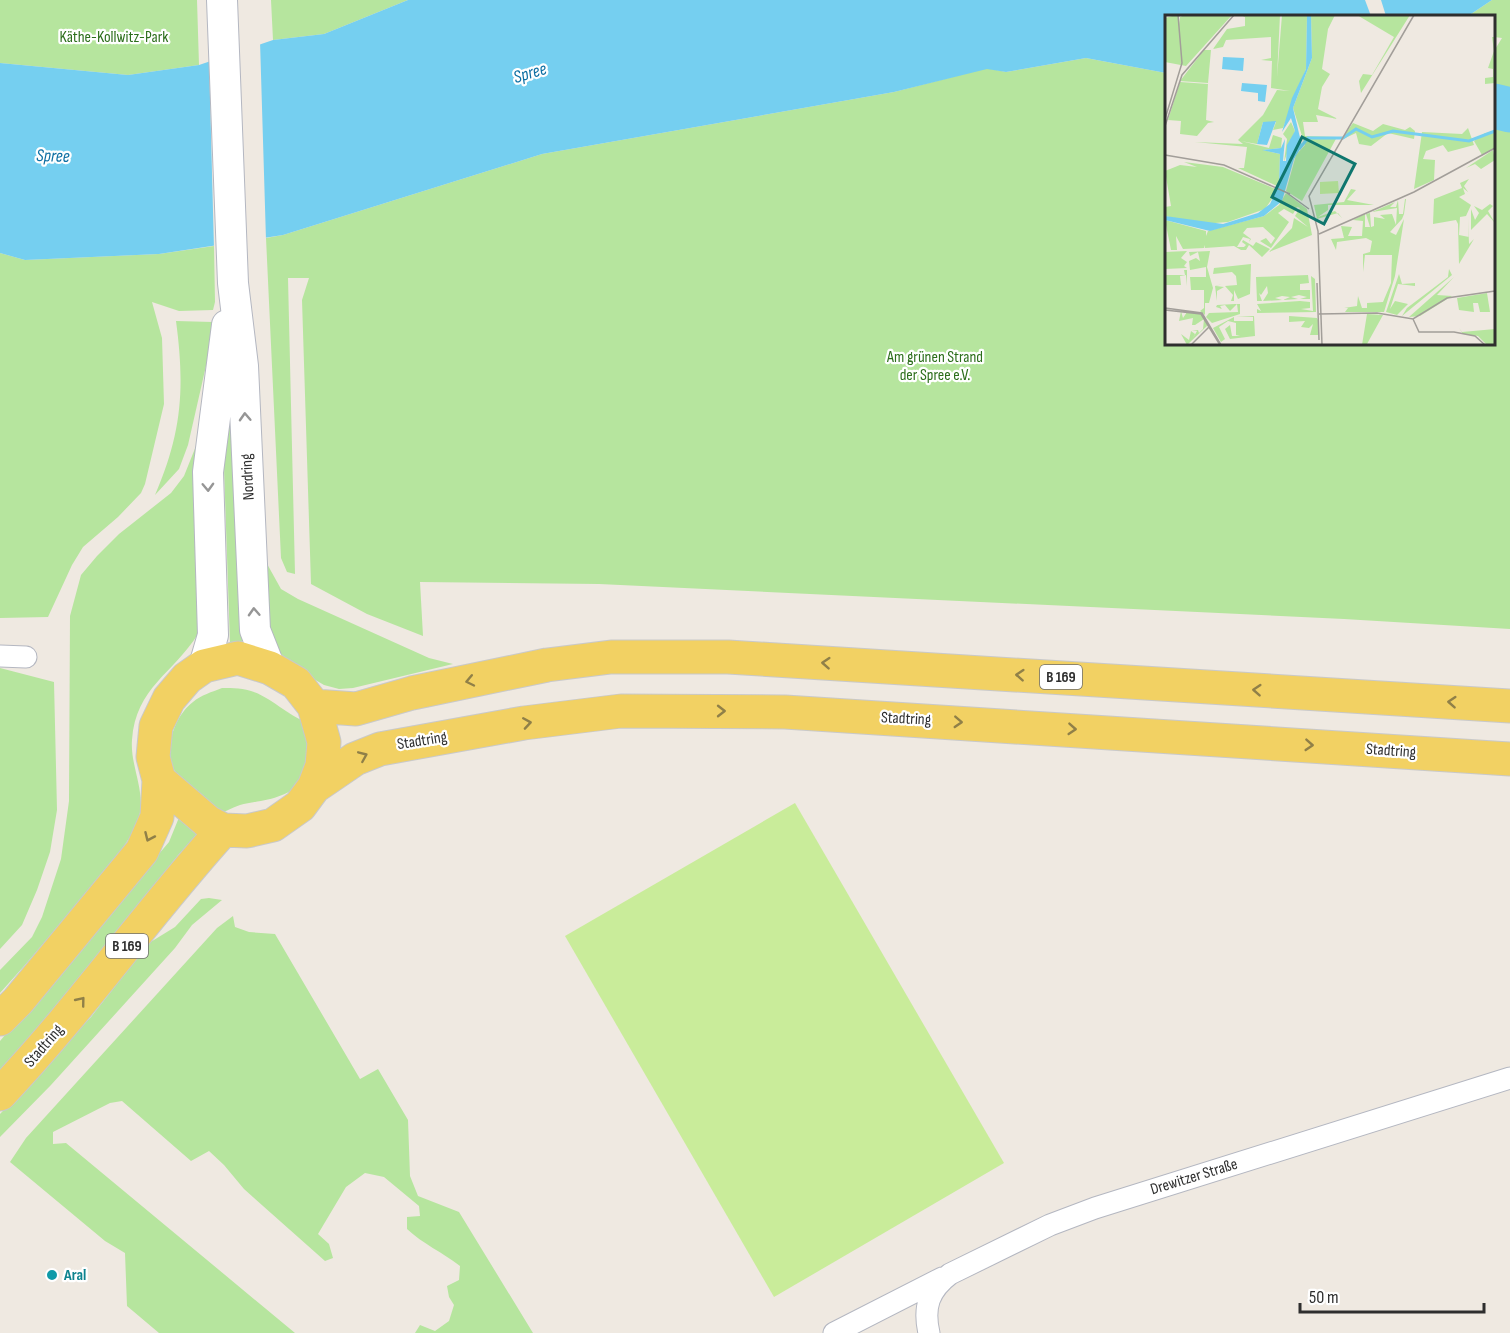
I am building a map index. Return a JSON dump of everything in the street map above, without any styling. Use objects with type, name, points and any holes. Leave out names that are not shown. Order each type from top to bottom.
[{"type":"main road","name":"Nordring","points":[[222,1],[233,283],[243,366],[255,630],[270,668]]},
{"type":"main road","name":"Nordring","points":[[204,666],[213,635],[208,472],[233,283]]},
{"type":"main road","name":"B 169","points":[[314,706],[356,709],[412,693],[535,667],[611,657],[728,657],[1510,706]]},
{"type":"main road","name":"Stadtring","points":[[0,1019],[18,1001],[142,851],[157,817],[159,780],[153,757],[156,726],[169,699],[187,678],[204,666],[238,658],[270,668],[296,684],[314,706],[324,742],[322,766],[314,787],[300,807],[273,825],[247,831],[223,830],[189,868],[54,1035],[0,1094]]},
{"type":"main road","name":"Stadtring","points":[[314,787],[355,759],[380,749],[524,723],[621,711],[785,712],[1014,725],[1510,759]]},
{"type":"main road","points":[[159,780],[208,822],[223,830]]},
{"type":"street","points":[[0,656],[26,657]]},
{"type":"street","name":"Drewitzer Straße","points":[[929,1333],[927,1302],[940,1282],[950,1274],[1050,1226],[1095,1208],[1510,1078]]},
{"type":"street","points":[[834,1333],[950,1274]]},
{"type":"green space","name":"Käthe-Kollwitz-Park","points":[[0,0],[197,0],[199,65],[128,75],[0,63]]},
{"type":"green space","points":[[271,0],[408,0],[324,34],[273,40]]},
{"type":"green space","name":"Am grünen Strand der Spree e.V.","points":[[1492,0],[1510,0],[1510,629],[599,584],[420,582],[423,636],[367,614],[311,584],[302,300],[309,278],[288,278],[295,574],[287,572],[281,558],[266,238],[283,235],[542,154],[894,92],[987,68],[1006,72],[1086,58],[1165,73],[1165,345],[1495,345],[1495,49],[1502,38],[1495,37],[1495,15],[1470,15]]},
{"type":"green space","points":[[214,246],[215,302],[213,310],[179,311],[152,302],[162,338],[164,404],[141,493],[118,517],[83,547],[48,617],[0,618],[0,253],[25,260],[159,254]]},
{"type":"green space","points":[[176,321],[213,322],[208,357],[188,445],[179,469],[155,495],[171,451],[179,410],[180,368]]},
{"type":"green space","points":[[229,402],[238,402],[246,644],[230,643],[224,468]]},
{"type":"green space","points":[[202,431],[198,634],[148,694],[135,722],[132,750],[141,798],[139,817],[131,836],[119,853],[0,993],[0,970],[32,937],[42,917],[61,859],[69,801],[70,616],[81,575],[119,534],[171,493],[184,476]]},
{"type":"green space","points":[[266,562],[281,589],[298,599],[429,658],[453,664],[353,688],[339,689],[324,685],[280,654],[270,641]]},
{"type":"green space","points":[[0,668],[54,682],[57,810],[50,852],[37,890],[22,925],[0,949]]},
{"type":"green space","points":[[222,688],[254,692],[297,718],[312,724],[314,728],[305,774],[297,785],[283,795],[240,805],[218,815],[176,773],[170,755],[170,745],[176,725],[186,708],[200,697]]},
{"type":"green space","points":[[795,803],[1004,1163],[774,1297],[565,936]]},
{"type":"green space","points":[[180,815],[201,830],[179,854],[44,1022],[0,1070],[0,1041],[169,842]]},
{"type":"green space","points":[[201,899],[222,900],[192,925],[175,948],[51,1085],[0,1137],[0,1114],[91,1017],[149,943],[175,927]]},
{"type":"green space","points":[[233,916],[235,927],[249,932],[275,934],[360,1079],[378,1069],[408,1120],[410,1176],[418,1196],[459,1212],[533,1333],[415,1333],[420,1325],[435,1331],[449,1321],[454,1305],[449,1297],[447,1286],[459,1280],[460,1266],[407,1229],[407,1217],[420,1216],[419,1206],[384,1177],[365,1173],[346,1187],[318,1234],[329,1244],[333,1258],[325,1261],[244,1189],[209,1151],[191,1161],[122,1101],[110,1103],[53,1132],[53,1144],[66,1143],[295,1333],[159,1333],[127,1306],[125,1253],[105,1241],[10,1162],[26,1138],[217,928]]},
{"type":"water","name":"Spree","points":[[408,0],[1492,0],[1470,15],[1165,15],[1165,73],[1086,58],[1006,72],[987,69],[894,92],[542,154],[283,235],[159,254],[25,260],[0,253],[0,63],[128,75],[199,65],[273,40],[324,34]]},
{"type":"pier","points":[[1365,0],[1381,0],[1386,15],[1371,15]]},
{"type":"pier","points":[[260,41],[266,240],[214,249],[209,59]]},
{"type":"waterway","points":[[1495,106],[1510,110]]},
{"type":"place","name":"Aral","points":[[52,1275]]}]
